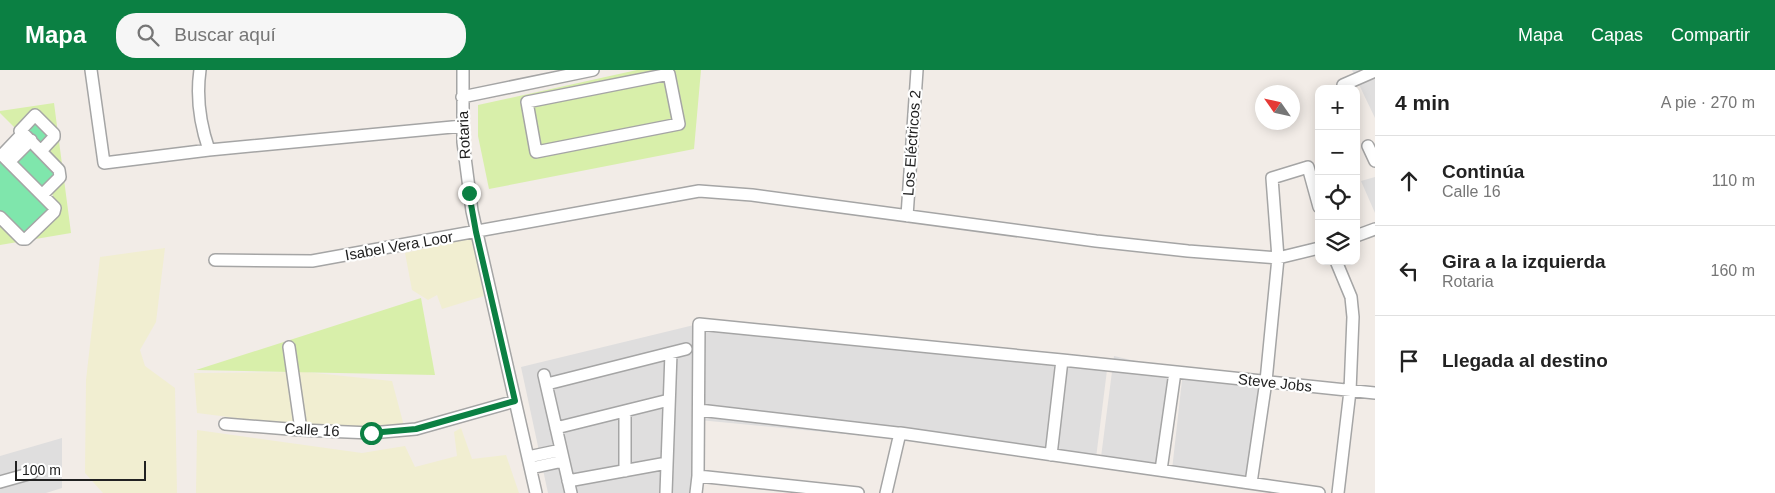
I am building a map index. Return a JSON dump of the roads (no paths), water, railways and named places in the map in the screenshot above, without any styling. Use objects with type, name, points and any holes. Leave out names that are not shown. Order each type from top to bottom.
[{"type":"street","points":[[91,70],[104,163],[209,150],[462,126]]},
{"type":"street","points":[[200,70],[199,107],[202,128],[209,150]]},
{"type":"street","name":"Rotaria","points":[[464,70],[462,126],[466,171],[476,232],[536,493]]},
{"type":"street","points":[[462,97],[593,70]]},
{"type":"street","name":"Los Eléctricos 2","points":[[907,216],[917,70]]},
{"type":"street","points":[[1343,85],[1375,71]]},
{"type":"street","points":[[669,74],[679,124],[536,152],[527,102],[669,74]]},
{"type":"street","points":[[41,151],[54,138],[54,134],[35,115],[20,131],[59,170],[60,177],[42,195]]},
{"type":"street","points":[[4,158],[14,142],[27,137]]},
{"type":"street","points":[[4,158],[27,137]]},
{"type":"street","points":[[0,142],[3,145],[10,138],[14,142]]},
{"type":"street","points":[[1368,146],[1375,162]]},
{"type":"street","points":[[0,217],[22,239],[26,239],[54,212],[55,208],[4,158]]},
{"type":"street","points":[[1251,483],[1266,382],[1278,258],[1272,178],[1308,168],[1315,193]]},
{"type":"street","name":"Isabel Vera Loor","points":[[215,260],[312,261],[699,191],[752,195],[1096,241],[1278,258],[1315,249]]},
{"type":"street","points":[[1360,235],[1375,229]]},
{"type":"street","points":[[1338,265],[1351,297],[1353,317],[1350,391],[1338,493]]},
{"type":"street","name":"Steve Jobs","points":[[699,410],[699,324],[1375,393]]},
{"type":"street","points":[[289,347],[301,430]]},
{"type":"street","points":[[571,493],[545,380],[686,349]]},
{"type":"street","points":[[666,493],[671,353]]},
{"type":"street","points":[[1051,455],[1062,360]]},
{"type":"street","points":[[1161,470],[1175,372]]},
{"type":"street","points":[[556,428],[669,400]]},
{"type":"street","name":"Calle 16","points":[[225,424],[371,433],[416,429],[515,401]]},
{"type":"street","points":[[696,493],[699,410],[900,433],[1318,493]]},
{"type":"street","points":[[625,411],[625,471]]},
{"type":"street","points":[[886,493],[900,433]]},
{"type":"street","points":[[530,463],[562,455]]},
{"type":"street","points":[[568,481],[667,463]]},
{"type":"street","points":[[0,482],[32,472]]},
{"type":"street","points":[[698,476],[858,493]]}]
